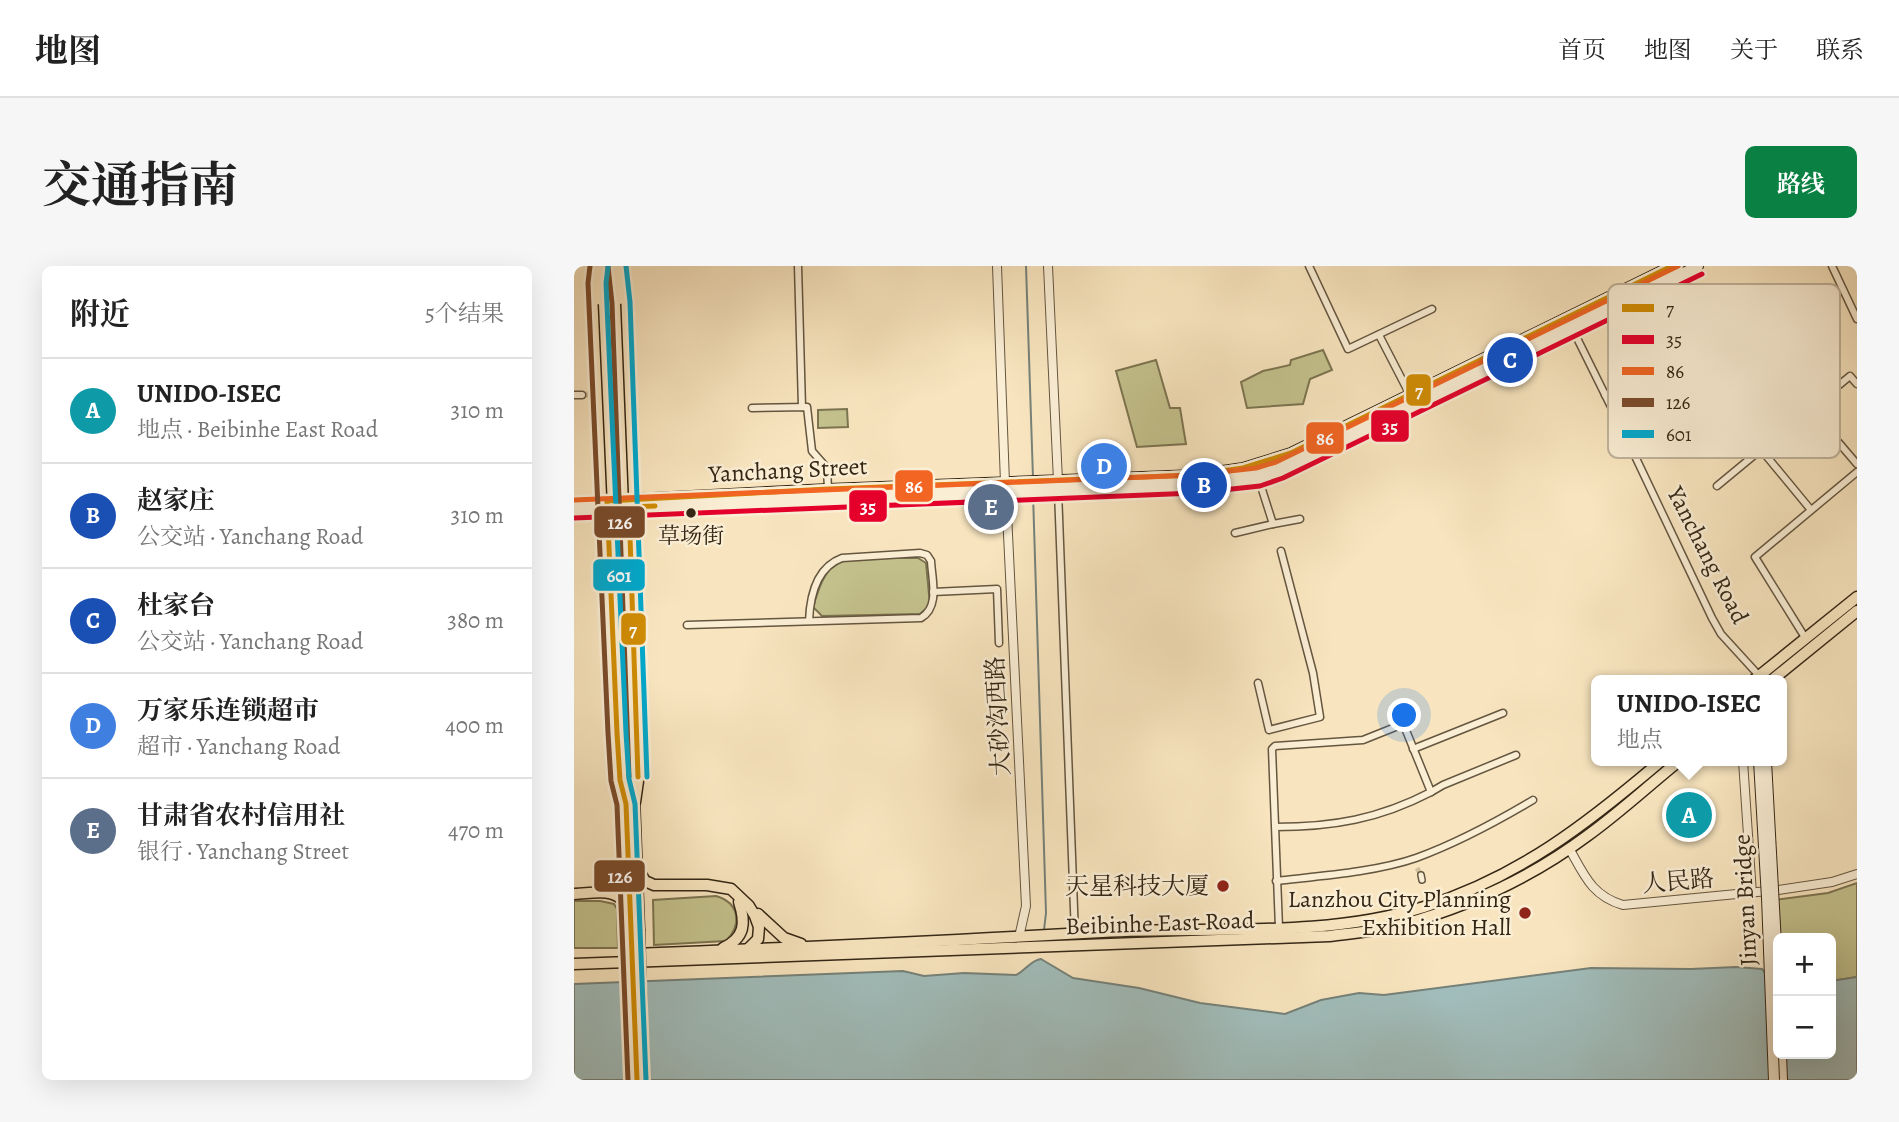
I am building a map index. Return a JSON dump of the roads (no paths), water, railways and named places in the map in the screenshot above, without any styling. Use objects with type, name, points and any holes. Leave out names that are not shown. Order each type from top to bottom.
[{"type":"main road","points":[[600,266],[610,304]]},
{"type":"main road","points":[[600,266],[597,283],[598,394],[607,504],[618,744],[621,780],[630,803]]},
{"type":"main road","points":[[616,266],[610,304],[643,1080]]},
{"type":"main road","points":[[616,266],[621,302],[638,746],[638,781],[630,803]]},
{"type":"main road","points":[[1637,284],[1672,266]]},
{"type":"main road","points":[[1661,284],[1698,266]]},
{"type":"main road","points":[[1058,486],[1195,484],[1258,477],[1279,470],[1608,299]]},
{"type":"main road","points":[[1058,486],[1195,475],[1254,466],[1291,453],[1412,400],[1608,310]]},
{"type":"main road","name":"Yanchang Street","points":[[574,509],[607,504],[1058,486]]},
{"type":"main road","name":"Yanchang Street","points":[[629,503],[828,489],[1011,488]]},
{"type":"main road","name":"Yanchang Street","points":[[574,502],[607,504]]},
{"type":"main road","points":[[1764,675],[1857,597]]},
{"type":"main road","points":[[1778,675],[1857,611]]},
{"type":"main road","name":"Beibinhe East Road","points":[[762,945],[814,947],[1100,932],[1279,929],[1342,923],[1398,913],[1424,907],[1493,880],[1520,866],[1572,834],[1655,766]]},
{"type":"main road","name":"Beibinhe East Road","points":[[636,958],[729,958],[1072,948],[1329,936],[1401,925],[1454,908],[1508,885],[1569,848],[1673,766]]},
{"type":"main road","name":"Jinyan Bridge","points":[[1759,766],[1774,1080]]},
{"type":"main road","name":"Jinyan Bridge","points":[[1766,766],[1775,933]]},
{"type":"main road","points":[[574,892],[613,886],[633,867]]},
{"type":"main road","points":[[633,867],[645,881],[654,886],[720,885],[731,889],[759,927],[762,945],[776,954],[787,955]]},
{"type":"main road","points":[[634,909],[652,892],[717,890],[744,904],[784,937],[814,947]]},
{"type":"main road","points":[[574,892],[613,893],[634,909]]},
{"type":"main road","points":[[718,951],[732,944],[743,931],[744,904]]},
{"type":"main road","points":[[635,929],[637,1080]]},
{"type":"main road","points":[[729,958],[762,945]]},
{"type":"main road","points":[[574,964],[748,949]]},
{"type":"main road","points":[[574,957],[636,958]]},
{"type":"main road","points":[[1781,1059],[1782,1080]]},
{"type":"street","points":[[799,266],[802,407]]},
{"type":"street","name":"大砂沟西路","points":[[997,266],[1011,488],[1025,936]]},
{"type":"street","points":[[1048,266],[1058,486],[1072,948]]},
{"type":"street","points":[[1309,266],[1348,349],[1432,309]]},
{"type":"street","points":[[1832,266],[1857,319]]},
{"type":"street","name":"Yanchang Road","points":[[1572,328],[1608,401]]},
{"type":"street","points":[[1379,335],[1412,400]]},
{"type":"street","points":[[1840,384],[1850,376],[1857,384]]},
{"type":"street","points":[[574,396],[582,395]]},
{"type":"street","points":[[752,408],[807,407],[812,451],[827,468],[828,489]]},
{"type":"street","points":[[1840,444],[1857,464]]},
{"type":"street","name":"Yanchang Road","points":[[1635,458],[1712,618],[1721,634],[1756,675]]},
{"type":"street","points":[[1717,486],[1751,458]]},
{"type":"street","points":[[1768,458],[1811,510]]},
{"type":"street","points":[[1806,639],[1755,557],[1857,472]]},
{"type":"street","points":[[1258,477],[1273,524]]},
{"type":"street","points":[[1235,533],[1300,519]]},
{"type":"street","points":[[1258,683],[1269,730],[1320,717],[1313,673],[1281,551]]},
{"type":"street","points":[[687,625],[921,618],[929,614],[933,604],[930,561],[927,555],[920,553],[832,561],[820,575],[810,601],[809,621]]},
{"type":"street","points":[[933,592],[997,589],[999,643]]},
{"type":"street","points":[[1413,749],[1503,713]]},
{"type":"street","points":[[1279,929],[1272,749],[1275,746],[1363,740],[1398,726],[1405,728],[1431,792]]},
{"type":"street","points":[[1275,827],[1315,827],[1355,821],[1409,804],[1443,785],[1516,755]]},
{"type":"street","points":[[1743,766],[1752,894]]},
{"type":"street","points":[[1276,881],[1414,859],[1463,838],[1534,800]]},
{"type":"street","name":"人民路","points":[[1569,848],[1598,894],[1623,905],[1752,894],[1810,886],[1857,874]]},
{"type":"street","points":[[1414,859],[1418,868]]},
{"type":"water","points":[[1041,959],[1073,978],[1139,988],[1200,1003],[1285,1014],[1321,1000],[1359,993],[1384,995],[1591,968],[1762,969],[1773,983],[1773,1059],[1836,1059],[1836,980],[1857,977],[1857,1080],[574,1080],[574,984],[903,971],[924,976],[964,973],[1016,975]]},
{"type":"waterway","points":[[1026,266],[1033,478]]},
{"type":"waterway","points":[[1033,494],[1046,913],[1044,930]]},
{"type":"tunnel","points":[[582,395],[595,394]]},
{"type":"tunnel","points":[[1417,868],[1421,875]]},
{"type":"place","name":"杜家台","points":[[1510,360]]},
{"type":"place","name":"万家乐连锁超市","points":[[1104,466]]},
{"type":"place","name":"赵家庄","points":[[1204,485]]},
{"type":"place","name":"甘肃省农村信用社","points":[[991,507]]},
{"type":"place","name":"草场街","points":[[691,513]]},
{"type":"place","name":"UNIDO-ISEC","points":[[1689,815]]},
{"type":"place","name":"天星科技大厦","points":[[1223,886]]},
{"type":"place","name":"Lanzhou City Planning Exhibition Hall","points":[[1525,913]]}]
